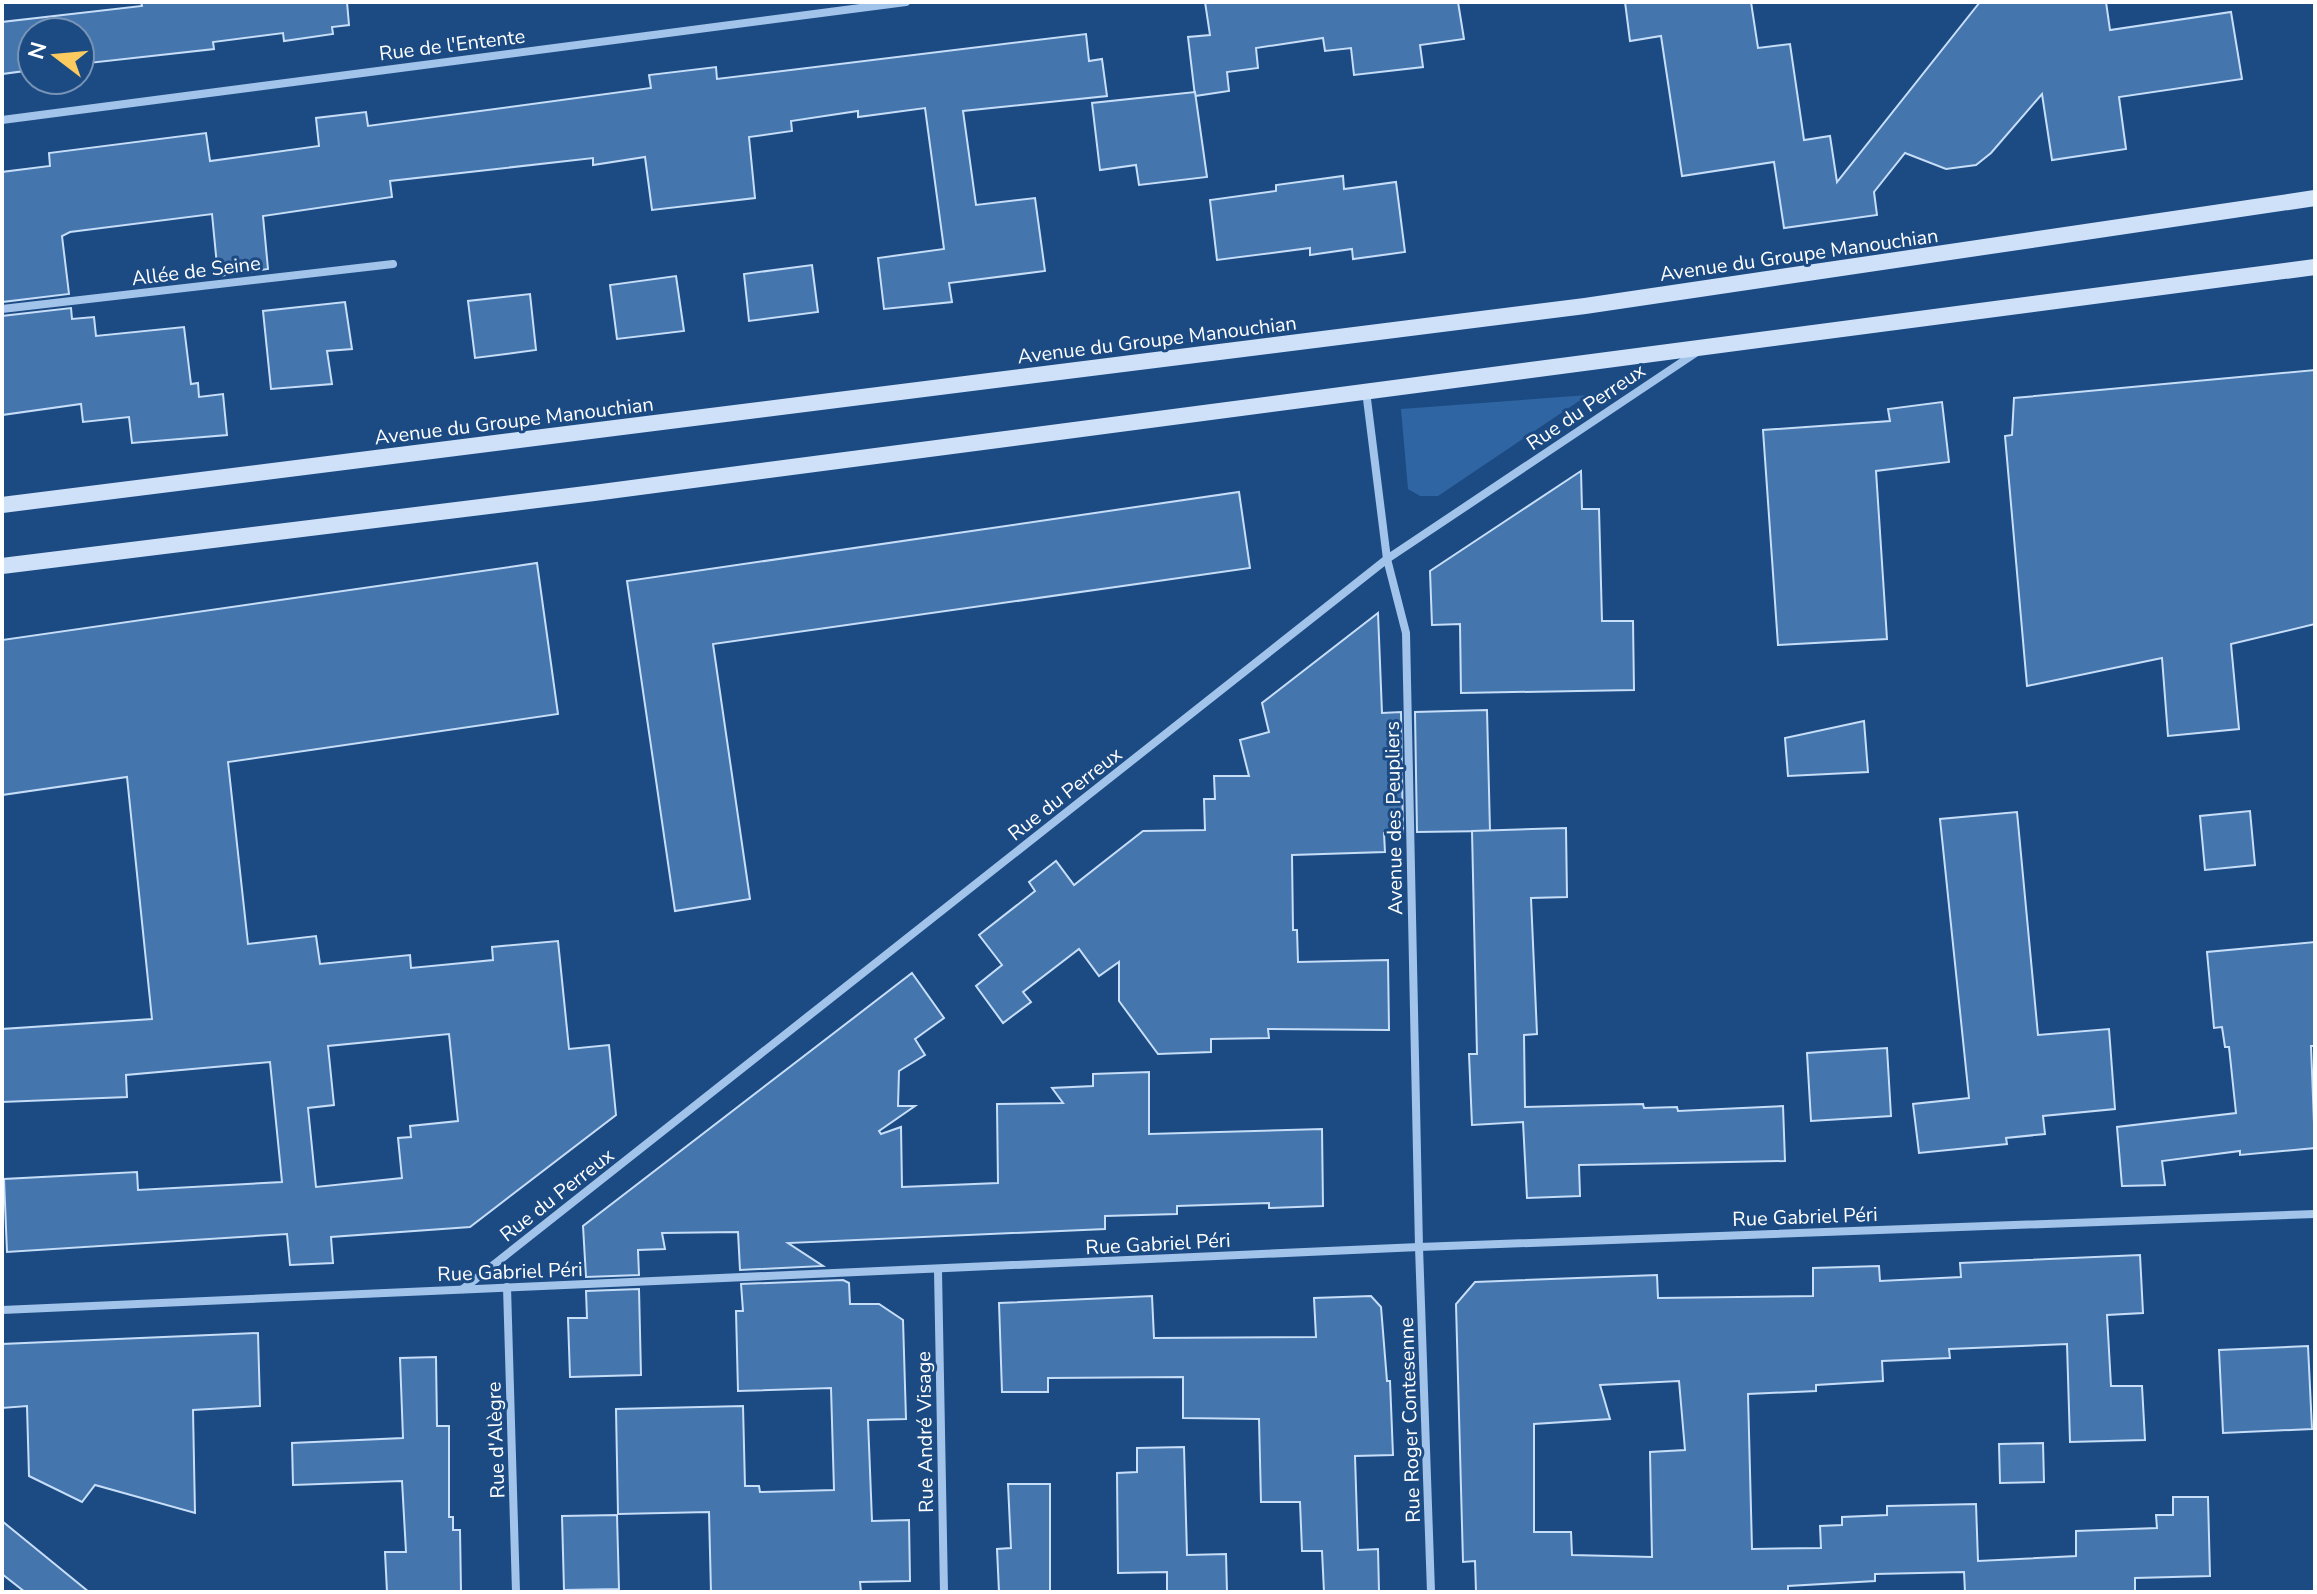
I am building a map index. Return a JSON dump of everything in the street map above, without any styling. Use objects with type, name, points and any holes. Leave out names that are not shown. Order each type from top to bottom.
[{"type":"street","name":"Rue de l'Entente","points":[[2,120],[906,2]]},
{"type":"street","name":"Avenue du Groupe Manouchian","points":[[2,505],[1585,306],[2315,198]]},
{"type":"street","name":"Allée de Seine","points":[[2,309],[393,264]]},
{"type":"street","points":[[2,566],[2315,267]]},
{"type":"street","name":"Rue du Perreux","points":[[463,1289],[1387,559],[1705,347]]},
{"type":"street","name":"Avenue des Peupliers","points":[[1366,391],[1387,559],[1406,633],[1419,1247]]},
{"type":"street","name":"Rue Gabriel Péri","points":[[2,1310],[938,1271],[1419,1247],[2315,1214]]},
{"type":"street","name":"Rue Roger Contesenne","points":[[1419,1247],[1431,1592]]},
{"type":"street","name":"Rue André Visage","points":[[938,1271],[944,1592]]},
{"type":"street","name":"Rue d'Alègre","points":[[507,1287],[516,1592]]},
{"type":"shaded area","points":[[1588,395],[1438,496],[1420,496],[1408,489],[1401,409]]},
{"type":"building","points":[[141,2],[347,2],[349,25],[332,27],[333,34],[284,41],[283,33],[213,42],[214,49],[96,62],[96,16],[54,16],[142,6]]},
{"type":"building","points":[[1205,2],[1458,2],[1464,39],[1420,45],[1423,67],[1354,75],[1351,48],[1325,51],[1323,38],[1256,48],[1258,68],[1227,72],[1229,91],[1195,96],[1188,37],[1210,35]]},
{"type":"building","points":[[1625,2],[1751,2],[1758,48],[1790,44],[1804,140],[1830,136],[1837,182],[1980,2],[2106,2],[2110,30],[2231,12],[2242,79],[2119,97],[2126,149],[2052,160],[2042,94],[1991,153],[1976,165],[1946,169],[1905,153],[1874,192],[1877,215],[1784,228],[1774,162],[1682,176],[1661,36],[1630,41]]},
{"type":"building","points":[[16,20],[16,72],[2,74],[2,22]]},
{"type":"building","points":[[1086,34],[1089,61],[1102,59],[1107,96],[963,111],[976,205],[1035,198],[1045,271],[949,283],[952,302],[884,309],[878,258],[944,249],[925,108],[858,117],[858,111],[791,121],[792,131],[749,137],[755,198],[652,210],[645,157],[593,165],[593,158],[390,181],[392,197],[263,216],[268,269],[218,276],[212,214],[70,232],[62,236],[69,294],[2,302],[2,172],[50,166],[49,153],[206,133],[210,161],[319,146],[316,118],[366,112],[368,126],[651,88],[649,75],[716,67],[717,79]]},
{"type":"building","points":[[1195,92],[1207,177],[1139,185],[1136,165],[1100,170],[1092,103]]},
{"type":"building","points":[[1343,176],[1344,189],[1396,182],[1405,252],[1353,259],[1352,249],[1310,255],[1310,248],[1217,260],[1210,200],[1276,191],[1276,185]]},
{"type":"building","points":[[812,265],[818,312],[749,321],[744,274]]},
{"type":"building","points":[[676,276],[684,331],[617,339],[610,285]]},
{"type":"building","points":[[530,294],[536,350],[475,358],[468,301]]},
{"type":"building","points":[[345,302],[352,349],[327,351],[332,384],[271,389],[263,311]]},
{"type":"building","points":[[71,308],[72,319],[94,317],[96,336],[184,327],[191,384],[198,383],[199,397],[223,394],[227,435],[132,443],[129,417],[83,422],[81,404],[2,415],[2,316]]},
{"type":"building","points":[[2315,370],[2315,624],[2231,644],[2239,729],[2168,736],[2162,658],[2027,686],[2005,436],[2012,435],[2014,398]]},
{"type":"building","points":[[1942,402],[1949,462],[1876,471],[1887,639],[1778,645],[1763,430],[1890,421],[1888,409]]},
{"type":"building","points":[[1581,471],[1582,509],[1599,509],[1602,621],[1633,621],[1634,690],[1461,693],[1460,624],[1432,625],[1430,571]]},
{"type":"building","points":[[1239,492],[1250,568],[713,644],[750,899],[675,911],[627,581]]},
{"type":"building","points":[[537,563],[558,714],[228,762],[248,944],[316,936],[320,964],[410,955],[411,968],[493,960],[492,947],[558,941],[569,1049],[609,1045],[616,1115],[470,1227],[331,1237],[333,1263],[290,1265],[287,1234],[7,1252],[4,1179],[137,1172],[138,1190],[282,1182],[270,1062],[126,1075],[127,1097],[2,1102],[2,1029],[152,1019],[127,777],[2,795],[2,640]],"holes":[[[449,1034],[458,1121],[410,1126],[411,1137],[398,1138],[402,1178],[316,1187],[308,1108],[334,1105],[328,1046]]]},
{"type":"building","points":[[1378,613],[1382,713],[1401,712],[1403,832],[1384,833],[1385,852],[1292,855],[1293,930],[1297,930],[1298,962],[1388,960],[1389,1030],[1268,1029],[1269,1038],[1211,1039],[1211,1052],[1158,1054],[1119,1001],[1119,962],[1099,976],[1079,949],[1023,992],[1031,1002],[1003,1023],[976,986],[1002,965],[979,935],[1035,891],[1029,882],[1056,861],[1074,885],[1143,831],[1205,830],[1204,799],[1215,799],[1214,776],[1249,776],[1240,740],[1269,732],[1262,703]]},
{"type":"building","points":[[1487,710],[1490,831],[1417,832],[1415,712]]},
{"type":"building","points":[[1864,721],[1868,772],[1788,776],[1785,738]]},
{"type":"building","points":[[2250,811],[2255,865],[2205,870],[2200,816]]},
{"type":"building","points":[[2017,812],[2038,1035],[2109,1029],[2115,1109],[2043,1116],[2045,1134],[2006,1138],[2007,1144],[1919,1153],[1913,1104],[1969,1098],[1940,819]]},
{"type":"building","points":[[1566,828],[1567,897],[1531,898],[1537,1034],[1524,1035],[1525,1107],[1643,1104],[1644,1108],[1677,1107],[1678,1111],[1783,1106],[1785,1161],[1579,1165],[1580,1196],[1527,1198],[1523,1122],[1472,1125],[1469,1054],[1477,1054],[1472,831]]},
{"type":"building","points":[[2315,942],[2315,1046],[2311,1046],[2315,1148],[2240,1155],[2240,1151],[2162,1161],[2165,1185],[2122,1186],[2117,1127],[2236,1113],[2229,1047],[2225,1047],[2222,1027],[2214,1028],[2207,952]]},
{"type":"building","points":[[912,973],[944,1018],[915,1039],[925,1055],[899,1071],[898,1106],[915,1106],[879,1131],[881,1134],[901,1127],[902,1187],[998,1183],[997,1104],[1063,1103],[1052,1088],[1093,1086],[1093,1074],[1149,1072],[1149,1134],[1322,1129],[1323,1206],[1269,1208],[1269,1203],[1177,1206],[1177,1214],[1105,1216],[1105,1229],[788,1243],[823,1266],[740,1270],[738,1232],[662,1233],[665,1249],[638,1250],[639,1275],[586,1277],[583,1226]]},
{"type":"building","points":[[1887,1048],[1891,1116],[1811,1121],[1807,1053]]},
{"type":"building","points":[[2140,1255],[2143,1313],[2107,1315],[2111,1386],[2142,1386],[2145,1440],[2070,1442],[2067,1344],[1949,1349],[1950,1358],[1882,1361],[1883,1381],[1816,1385],[1816,1391],[1748,1394],[1752,1549],[1821,1548],[1820,1526],[1842,1525],[1842,1517],[1887,1515],[1887,1506],[1976,1504],[1978,1561],[2076,1556],[2076,1531],[2157,1528],[2156,1515],[2173,1515],[2173,1497],[2208,1497],[2210,1576],[2135,1578],[2135,1592],[1965,1592],[1964,1572],[1875,1574],[1875,1581],[1788,1586],[1788,1592],[1476,1592],[1475,1561],[1463,1562],[1456,1304],[1475,1282],[1657,1275],[1658,1298],[1813,1296],[1813,1268],[1879,1266],[1880,1281],[1961,1277],[1960,1263]],"holes":[[[1679,1381],[1685,1450],[1650,1452],[1652,1557],[1572,1555],[1571,1532],[1534,1532],[1534,1424],[1610,1419],[1600,1385]]]},
{"type":"building","points":[[843,1280],[849,1283],[850,1304],[879,1304],[903,1320],[906,1419],[868,1420],[872,1521],[909,1520],[910,1581],[860,1582],[861,1592],[711,1592],[709,1512],[618,1514],[616,1409],[743,1406],[745,1486],[759,1486],[760,1492],[834,1490],[831,1388],[738,1391],[736,1311],[743,1311],[741,1284]]},
{"type":"building","points":[[639,1289],[641,1375],[570,1377],[568,1318],[587,1318],[586,1291]]},
{"type":"building","points":[[1152,1296],[1154,1338],[1316,1337],[1314,1298],[1371,1296],[1381,1307],[1387,1381],[1390,1381],[1393,1455],[1355,1456],[1358,1550],[1378,1549],[1379,1592],[1324,1592],[1322,1551],[1302,1551],[1300,1502],[1261,1502],[1259,1419],[1183,1418],[1183,1377],[1048,1378],[1048,1392],[1002,1392],[999,1303]]},
{"type":"building","points":[[258,1333],[260,1406],[193,1410],[195,1513],[95,1485],[82,1502],[29,1476],[27,1406],[2,1408],[2,1344]]},
{"type":"building","points":[[2308,1346],[2312,1429],[2223,1433],[2219,1350]]},
{"type":"building","points":[[436,1357],[437,1426],[449,1426],[449,1517],[453,1517],[453,1530],[460,1530],[461,1592],[387,1592],[385,1552],[406,1552],[402,1481],[293,1485],[292,1443],[403,1438],[400,1358]]},
{"type":"building","points":[[2043,1443],[2044,1482],[2000,1483],[1999,1444]]},
{"type":"building","points":[[1184,1447],[1187,1555],[1226,1554],[1227,1592],[1167,1592],[1167,1572],[1118,1573],[1117,1473],[1137,1472],[1137,1448]]},
{"type":"building","points":[[1008,1484],[1050,1484],[1050,1592],[999,1592],[997,1549],[1011,1548]]},
{"type":"building","points":[[617,1515],[619,1589],[564,1590],[562,1516]]},
{"type":"building","points":[[2,1521],[89,1592],[25,1592],[2,1574]]}]
